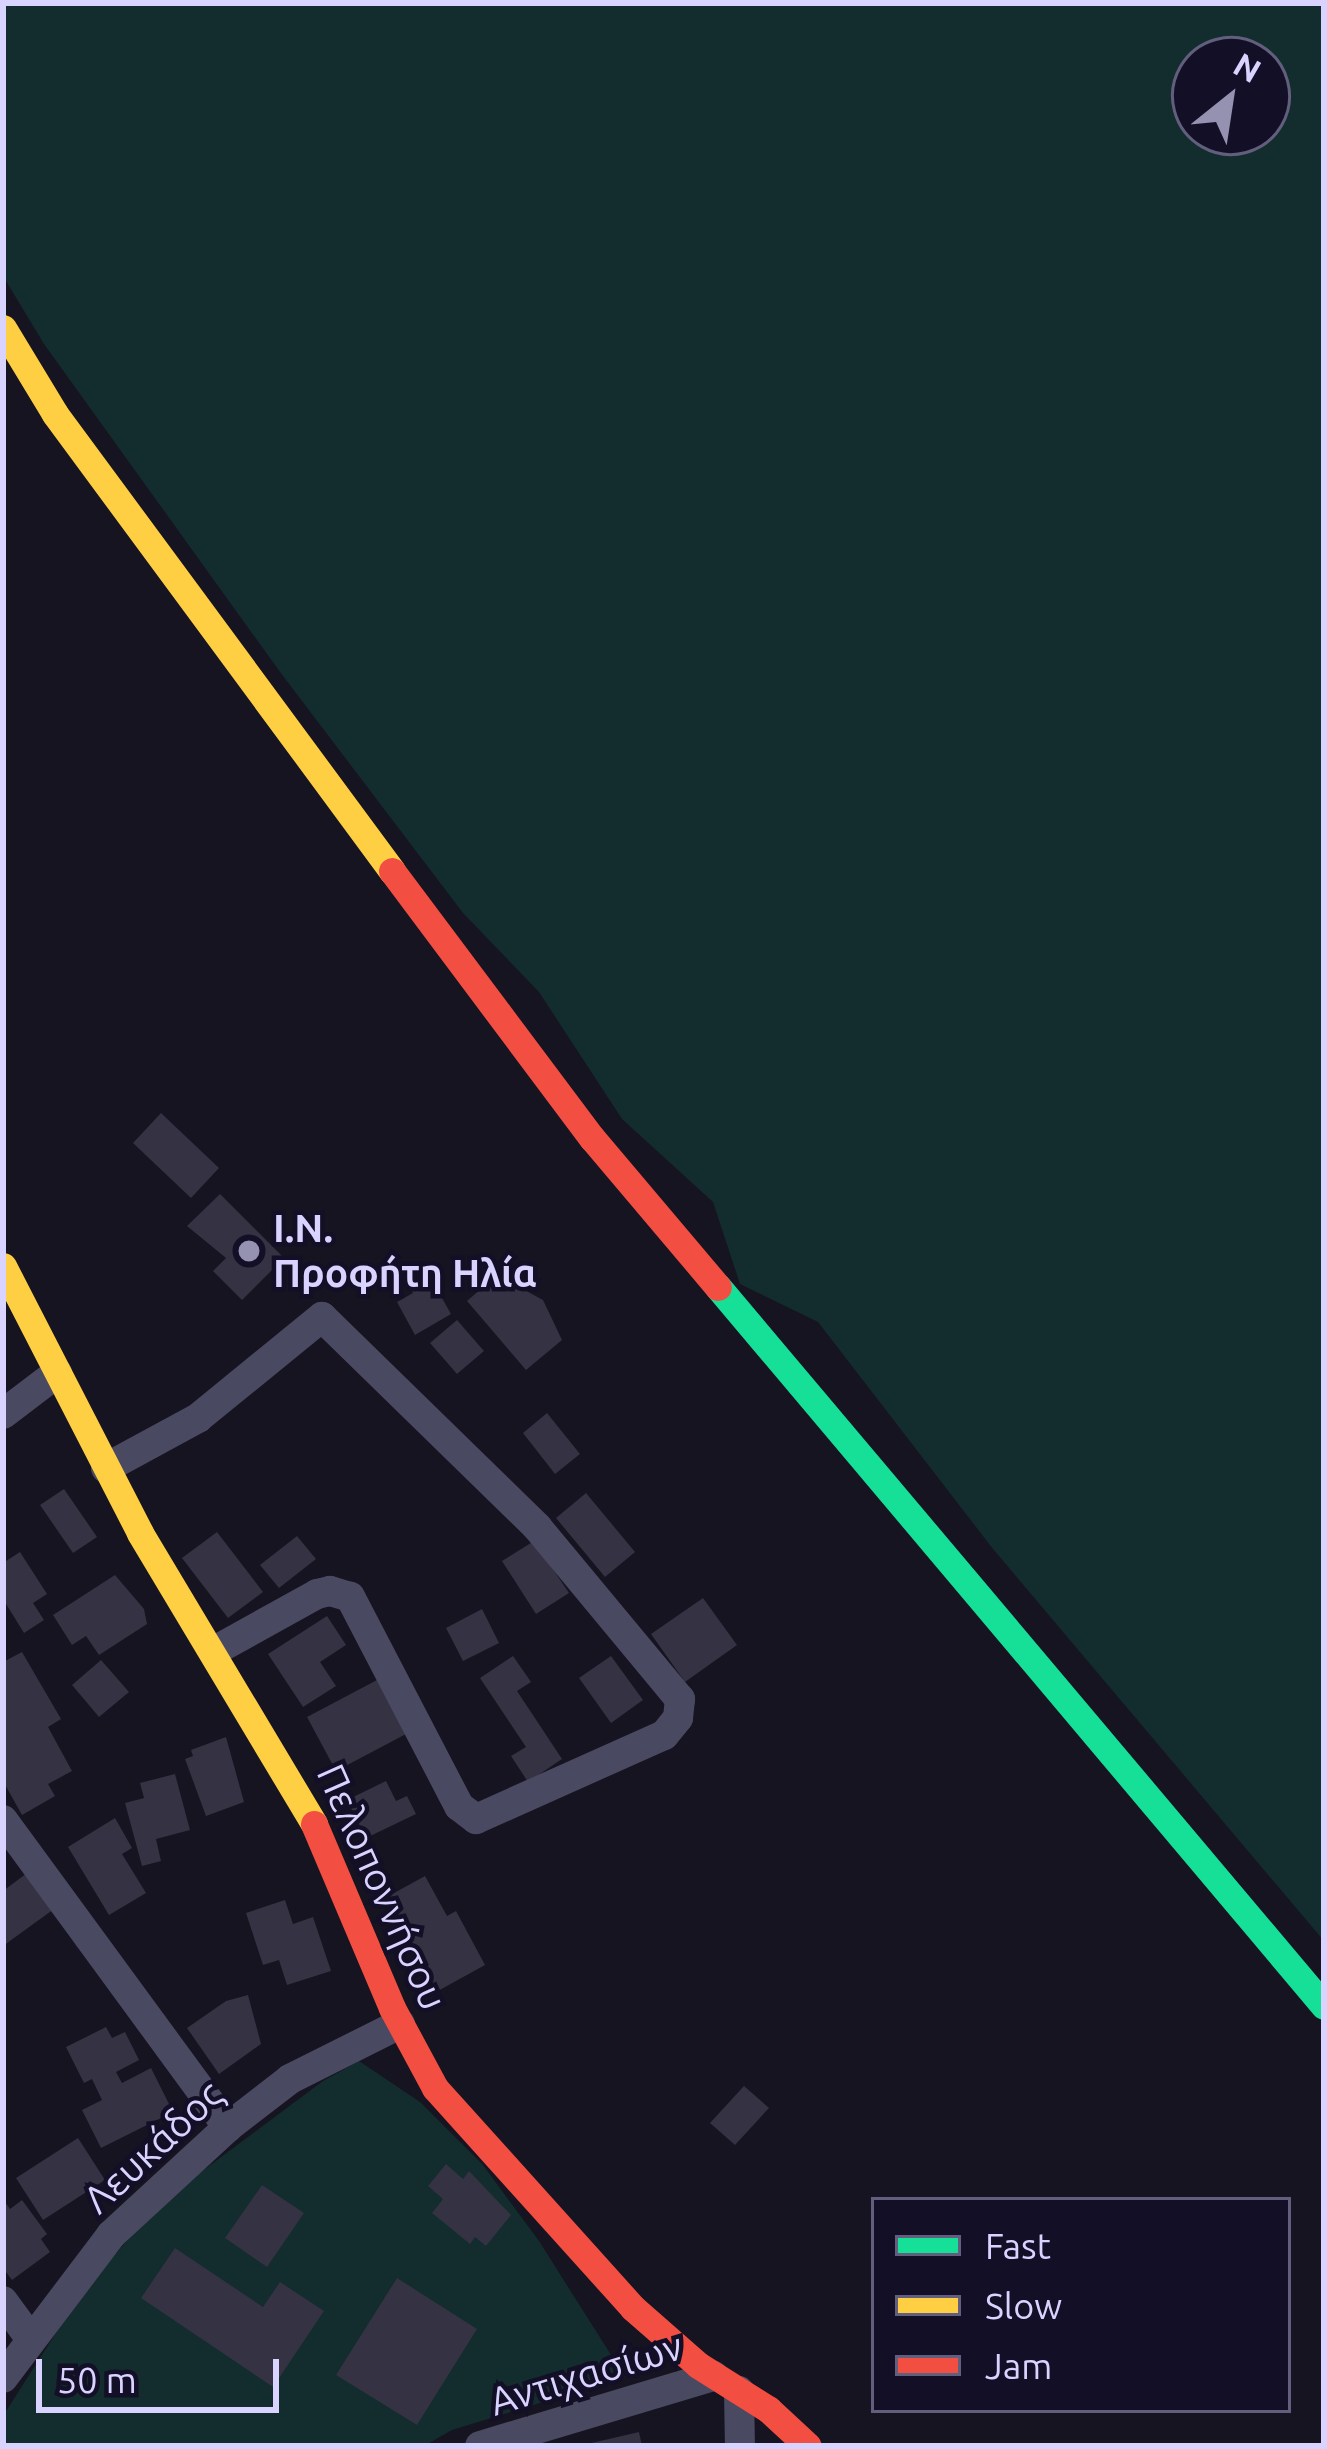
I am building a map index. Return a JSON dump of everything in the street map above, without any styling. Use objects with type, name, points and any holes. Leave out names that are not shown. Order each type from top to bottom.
[{"type":"street","points":[[3,328],[82,451],[592,1138],[1324,2006]]},
{"type":"street","name":"Πελοποννήσου","points":[[3,1266],[156,1559],[216,1650],[325,1845],[400,2024],[456,2115],[633,2308],[726,2384],[768,2409],[808,2446]]},
{"type":"street","points":[[106,1468],[198,1418],[322,1317],[537,1527],[680,1700],[677,1718],[664,1736],[476,1820],[459,1806],[350,1597],[330,1591],[317,1594],[216,1650]]},
{"type":"street","points":[[3,1414],[57,1373]]},
{"type":"street","points":[[3,1820],[13,1858],[228,2126]]},
{"type":"street","name":"Λευκάδος","points":[[3,2378],[111,2235],[228,2126],[290,2079],[400,2024]]},
{"type":"street","points":[[3,2301],[30,2338]]},
{"type":"street","points":[[726,2384],[740,2446]]},
{"type":"street","name":"Αντιχασίων","points":[[480,2446],[726,2384]]},
{"type":"green space","points":[[3,3],[1324,3],[1324,1941],[993,1549],[818,1322],[740,1284],[713,1202],[622,1119],[539,992],[463,913],[280,672],[44,344],[3,276]]},
{"type":"green space","points":[[359,2061],[420,2102],[483,2165],[539,2241],[625,2377],[452,2430],[424,2446],[3,2446],[3,2416],[82,2292],[162,2201],[323,2081]]},
{"type":"building","points":[[161,1113],[219,1168],[191,1198],[133,1143]]},
{"type":"building","name":"Ι.Ν. Προφήτη Ηλία","points":[[220,1194],[284,1258],[242,1300],[213,1271],[226,1258],[187,1226]]},
{"type":"building","points":[[497,1275],[543,1300],[562,1340],[526,1370],[467,1301]]},
{"type":"building","points":[[417,1278],[423,1288],[433,1282],[451,1314],[415,1335],[397,1302],[413,1293],[407,1284]]},
{"type":"building","points":[[457,1320],[484,1351],[457,1374],[430,1343]]},
{"type":"building","points":[[547,1413],[580,1454],[555,1474],[523,1433]]},
{"type":"building","points":[[64,1489],[97,1537],[73,1553],[40,1505]]},
{"type":"building","points":[[586,1493],[635,1552],[605,1577],[556,1518]]},
{"type":"building","points":[[217,1532],[263,1592],[228,1618],[182,1558]]},
{"type":"building","points":[[297,1536],[316,1559],[279,1588],[260,1565]]},
{"type":"building","points":[[534,1541],[569,1593],[536,1614],[502,1561]]},
{"type":"building","points":[[20,1552],[47,1594],[33,1603],[44,1620],[24,1633],[3,1599],[3,1563]]},
{"type":"building","points":[[115,1575],[144,1609],[147,1624],[99,1655],[86,1636],[72,1645],[53,1615]]},
{"type":"building","points":[[703,1598],[737,1645],[685,1682],[651,1634]]},
{"type":"building","points":[[482,1609],[499,1643],[463,1661],[446,1628]]},
{"type":"building","points":[[327,1616],[346,1645],[320,1662],[336,1686],[303,1707],[268,1654]]},
{"type":"building","points":[[22,1652],[61,1719],[48,1727],[72,1771],[48,1784],[55,1796],[22,1815],[3,1781],[3,1662]]},
{"type":"building","points":[[513,1656],[531,1682],[517,1691],[562,1759],[528,1782],[511,1756],[526,1747],[480,1678]]},
{"type":"building","points":[[611,1656],[643,1700],[611,1723],[579,1678]]},
{"type":"building","points":[[101,1660],[129,1692],[99,1717],[72,1685]]},
{"type":"building","points":[[377,1680],[406,1734],[336,1771],[307,1717]]},
{"type":"building","points":[[226,1737],[244,1802],[206,1816],[185,1759],[193,1756],[191,1750]]},
{"type":"building","points":[[175,1774],[190,1830],[156,1839],[161,1861],[142,1866],[125,1803],[144,1798],[140,1783]]},
{"type":"building","points":[[386,1781],[396,1801],[407,1796],[416,1814],[366,1838],[347,1800]]},
{"type":"building","points":[[115,1818],[132,1848],[122,1854],[146,1893],[109,1915],[68,1847]]},
{"type":"building","points":[[27,1873],[54,1909],[3,1946],[3,1891]]},
{"type":"building","points":[[425,1876],[447,1916],[456,1911],[485,1965],[436,1992],[385,1898]]},
{"type":"building","points":[[285,1900],[293,1924],[313,1917],[331,1971],[287,1985],[279,1960],[263,1965],[246,1913]]},
{"type":"building","points":[[248,1995],[261,2044],[219,2074],[187,2028],[226,2001]]},
{"type":"building","points":[[106,2027],[112,2038],[125,2032],[139,2060],[116,2072],[122,2083],[151,2068],[173,2112],[101,2148],[82,2110],[102,2100],[92,2079],[84,2083],[66,2047]]},
{"type":"building","points":[[744,2086],[769,2108],[735,2145],[710,2123]]},
{"type":"building","points":[[78,2138],[105,2180],[43,2220],[16,2178]]},
{"type":"building","points":[[446,2164],[463,2179],[469,2171],[511,2215],[486,2246],[475,2237],[470,2244],[432,2213],[443,2199],[428,2186]]},
{"type":"building","points":[[262,2185],[304,2213],[267,2267],[225,2238]]},
{"type":"building","points":[[3,2199],[10,2209],[22,2200],[47,2234],[41,2239],[50,2252],[12,2280],[3,2268]]},
{"type":"building","points":[[175,2248],[263,2307],[280,2282],[324,2311],[273,2387],[141,2298]]},
{"type":"building","points":[[397,2278],[477,2329],[417,2425],[336,2375]]},
{"type":"building","points":[[639,2432],[642,2446],[587,2444]]},
{"type":"traffic: fast","points":[[718,1287],[1324,2006]]},
{"type":"traffic: slow","points":[[3,328],[55,414],[392,871]]},
{"type":"traffic: slow","points":[[3,1266],[140,1533],[314,1824]]},
{"type":"traffic: jam","points":[[392,871],[592,1138],[718,1287]]},
{"type":"traffic: jam","points":[[314,1824],[392,2008],[435,2088],[633,2308],[698,2365],[768,2409],[808,2446]]},
{"type":"place","name":"Ι.Ν. Προφήτη Ηλία","points":[[249,1251]]}]
